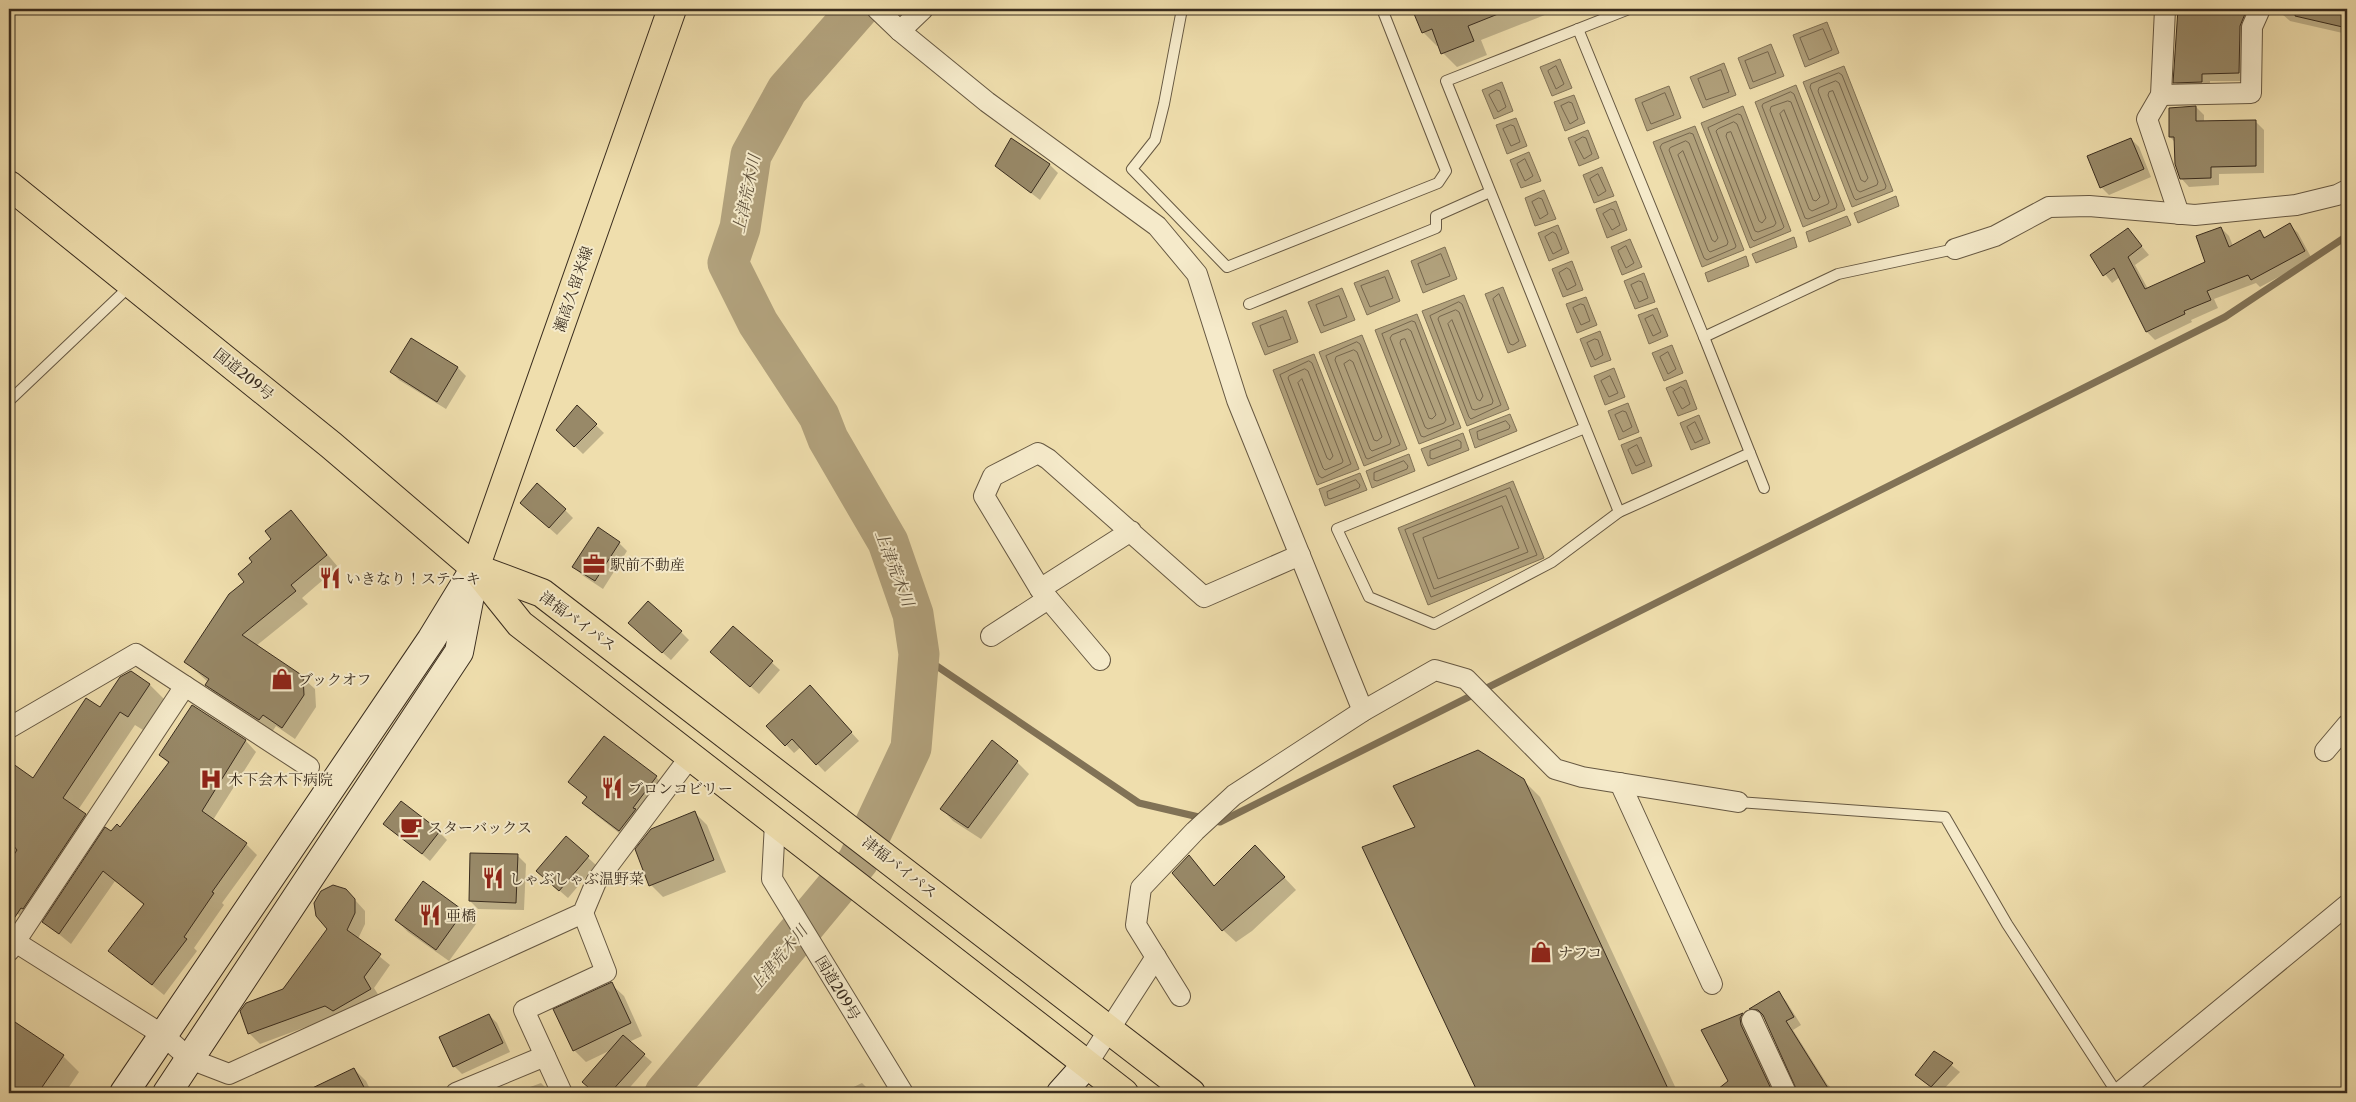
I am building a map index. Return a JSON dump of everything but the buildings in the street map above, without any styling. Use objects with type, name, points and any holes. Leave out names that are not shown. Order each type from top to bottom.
[{"type":"main road","name":"瀬高久留米線","points":[[475,568],[672,9]]},
{"type":"main road","name":"国道209号","points":[[9,185],[331,445],[475,568]]},
{"type":"main road","points":[[475,568],[520,624],[900,921],[1124,1093]]},
{"type":"main road","name":"津福バイパス","points":[[475,568],[542,593],[1191,1093]]},
{"type":"street","points":[[877,9],[900,31],[987,102],[1157,226],[1197,274],[1237,400],[1363,711]]},
{"type":"street","points":[[900,31],[923,9]]},
{"type":"street","points":[[2165,9],[2161,95],[2147,119],[2178,214]]},
{"type":"street","points":[[2161,95],[2251,93],[2252,27],[2260,9]]},
{"type":"street","points":[[1955,249],[1995,236],[2049,207],[2089,206],[2196,215],[2296,205],[2337,195],[2347,190]]},
{"type":"street","points":[[1100,660],[1044,594],[984,496],[993,476],[1038,452],[1204,597],[1300,555]]},
{"type":"street","points":[[991,636],[1044,594],[1131,532]]},
{"type":"street","points":[[124,1093],[431,640],[475,568]]},
{"type":"street","points":[[167,1093],[459,652],[475,568]]},
{"type":"street","points":[[9,728],[136,654],[309,767]]},
{"type":"street","points":[[1180,996],[1136,925],[1141,888],[1195,831],[1234,795],[1363,711],[1435,670],[1466,679],[1555,769],[1582,777],[1738,802]]},
{"type":"street","points":[[185,686],[11,943],[163,1035],[190,1059],[229,1074],[583,914],[596,882],[690,757]]},
{"type":"street","points":[[2325,751],[2347,725]]},
{"type":"street","points":[[1620,783],[1712,984]]},
{"type":"street","name":"国道209号","points":[[774,823],[772,879],[903,1093]]},
{"type":"street","points":[[2118,1093],[2347,905]]},
{"type":"street","points":[[562,1093],[524,1010],[606,972],[583,914]]},
{"type":"street","points":[[1061,1093],[1087,1064],[1156,958]]},
{"type":"street","points":[[1752,1020],[1786,1093]]},
{"type":"street","points":[[456,1093],[545,1056]]},
{"type":"lane","points":[[1182,9],[1164,104],[1155,140],[1132,169],[1226,267],[1438,183],[1446,171],[1382,9]]},
{"type":"lane","points":[[1619,512],[1446,81],[1628,9]]},
{"type":"lane","points":[[1578,29],[1764,488]]},
{"type":"lane","points":[[1249,304],[1436,228],[1436,216],[1490,192]]},
{"type":"lane","points":[[1704,337],[1838,274],[1955,249]]},
{"type":"lane","points":[[9,401],[132,284]]},
{"type":"lane","points":[[1585,428],[1337,529],[1369,596],[1434,624],[1552,562],[1619,512],[1750,452]]},
{"type":"lane","points":[[1738,802],[1945,817],[2007,924],[2118,1093]]},
{"type":"water","points":[[1827,22],[1839,53],[1805,67],[1793,35]]},
{"type":"water","points":[[1771,44],[1784,76],[1750,89],[1738,58]]},
{"type":"water","points":[[1560,59],[1572,88],[1552,96],[1540,67]]},
{"type":"water","points":[[1724,63],[1736,95],[1703,108],[1690,77]]},
{"type":"water","points":[[1844,66],[1893,191],[1852,207],[1803,82]]},
{"type":"water","points":[[1502,82],[1513,111],[1494,119],[1482,90]]},
{"type":"water","points":[[1796,85],[1845,210],[1803,227],[1755,102]]},
{"type":"water","points":[[1669,86],[1681,118],[1647,131],[1635,99]]},
{"type":"water","points":[[1574,95],[1585,123],[1565,131],[1554,102]]},
{"type":"water","points":[[1743,106],[1791,231],[1750,248],[1701,123]]},
{"type":"water","points":[[1516,118],[1527,146],[1507,154],[1496,125]]},
{"type":"water","points":[[1695,126],[1744,250],[1702,267],[1653,142]]},
{"type":"water","points":[[1588,130],[1599,158],[1579,166],[1568,138]]},
{"type":"water","points":[[1529,152],[1541,181],[1521,188],[1510,160]]},
{"type":"water","points":[[1602,167],[1614,196],[1594,203],[1583,175]]},
{"type":"water","points":[[1544,190],[1556,219],[1535,226],[1525,198]]},
{"type":"water","points":[[1896,196],[1899,206],[1858,223],[1854,213]]},
{"type":"water","points":[[1616,201],[1627,230],[1607,238],[1596,209]]},
{"type":"water","points":[[1847,216],[1851,225],[1809,242],[1806,232]]},
{"type":"water","points":[[1558,225],[1569,253],[1549,261],[1538,233]]},
{"type":"water","points":[[1794,237],[1797,247],[1756,263],[1752,254]]},
{"type":"water","points":[[1630,239],[1642,267],[1622,275],[1611,247]]},
{"type":"water","points":[[1445,247],[1457,279],[1423,293],[1411,261]]},
{"type":"water","points":[[1746,256],[1749,266],[1708,282],[1705,273]]},
{"type":"water","points":[[1572,261],[1583,290],[1563,297],[1552,269]]},
{"type":"water","points":[[1388,270],[1400,301],[1367,315],[1354,283]]},
{"type":"water","points":[[1644,273],[1655,302],[1635,309],[1624,281]]},
{"type":"water","points":[[1503,287],[1526,346],[1508,353],[1485,294]]},
{"type":"water","points":[[1342,288],[1355,320],[1321,333],[1308,302]]},
{"type":"water","points":[[1464,295],[1509,409],[1467,426],[1422,311]]},
{"type":"water","points":[[1586,297],[1597,325],[1577,333],[1566,304]]},
{"type":"water","points":[[1657,308],[1668,336],[1649,344],[1638,315]]},
{"type":"water","points":[[1286,310],[1298,342],[1265,355],[1252,323]]},
{"type":"water","points":[[1417,314],[1461,428],[1419,444],[1375,330]]},
{"type":"water","points":[[1600,331],[1611,360],[1591,367],[1580,339]]},
{"type":"water","points":[[1362,335],[1407,449],[1364,466],[1319,352]]},
{"type":"water","points":[[1672,345],[1683,373],[1664,381],[1652,353]]},
{"type":"water","points":[[1314,354],[1359,469],[1317,485],[1273,370]]},
{"type":"water","points":[[1614,368],[1625,397],[1605,405],[1594,376]]},
{"type":"water","points":[[1686,380],[1697,409],[1678,416],[1666,388]]},
{"type":"water","points":[[1628,403],[1639,432],[1619,440],[1608,411]]},
{"type":"water","points":[[1510,414],[1517,431],[1475,448],[1469,430]]},
{"type":"water","points":[[1699,415],[1710,443],[1691,450],[1680,423]]},
{"type":"water","points":[[1463,433],[1469,450],[1428,466],[1421,449]]},
{"type":"water","points":[[1641,437],[1652,466],[1632,474],[1621,445]]},
{"type":"water","points":[[1409,454],[1415,471],[1372,488],[1366,471]]},
{"type":"water","points":[[1360,473],[1367,490],[1325,506],[1319,489]]},
{"type":"water","points":[[1513,481],[1544,558],[1428,605],[1398,528]]},
{"type":"waterway","name":"上津荒木川","points":[[665,1093],[858,861],[911,748],[919,654],[913,614],[888,542],[828,439],[819,416],[758,323],[728,263],[740,228],[751,155],[787,90],[858,9]]},
{"type":"waterway","points":[[919,654],[1139,803],[1220,822],[2225,317],[2347,236]]},
{"type":"place","name":"駅前不動産","points":[[594,564]]},
{"type":"place","name":"いきなり！ステーキ","points":[[330,578]]},
{"type":"place","name":"ブックオフ","points":[[282,679]]},
{"type":"place","name":"木下会木下病院","points":[[211,779]]},
{"type":"place","name":"ブロンコビリー","points":[[612,788]]},
{"type":"place","name":"スターバックス","points":[[411,827]]},
{"type":"place","name":"しゃぶしゃぶ温野菜","points":[[493,878]]},
{"type":"place","name":"亜橋","points":[[430,915]]},
{"type":"place","name":"ナフコ","points":[[1541,952]]}]
